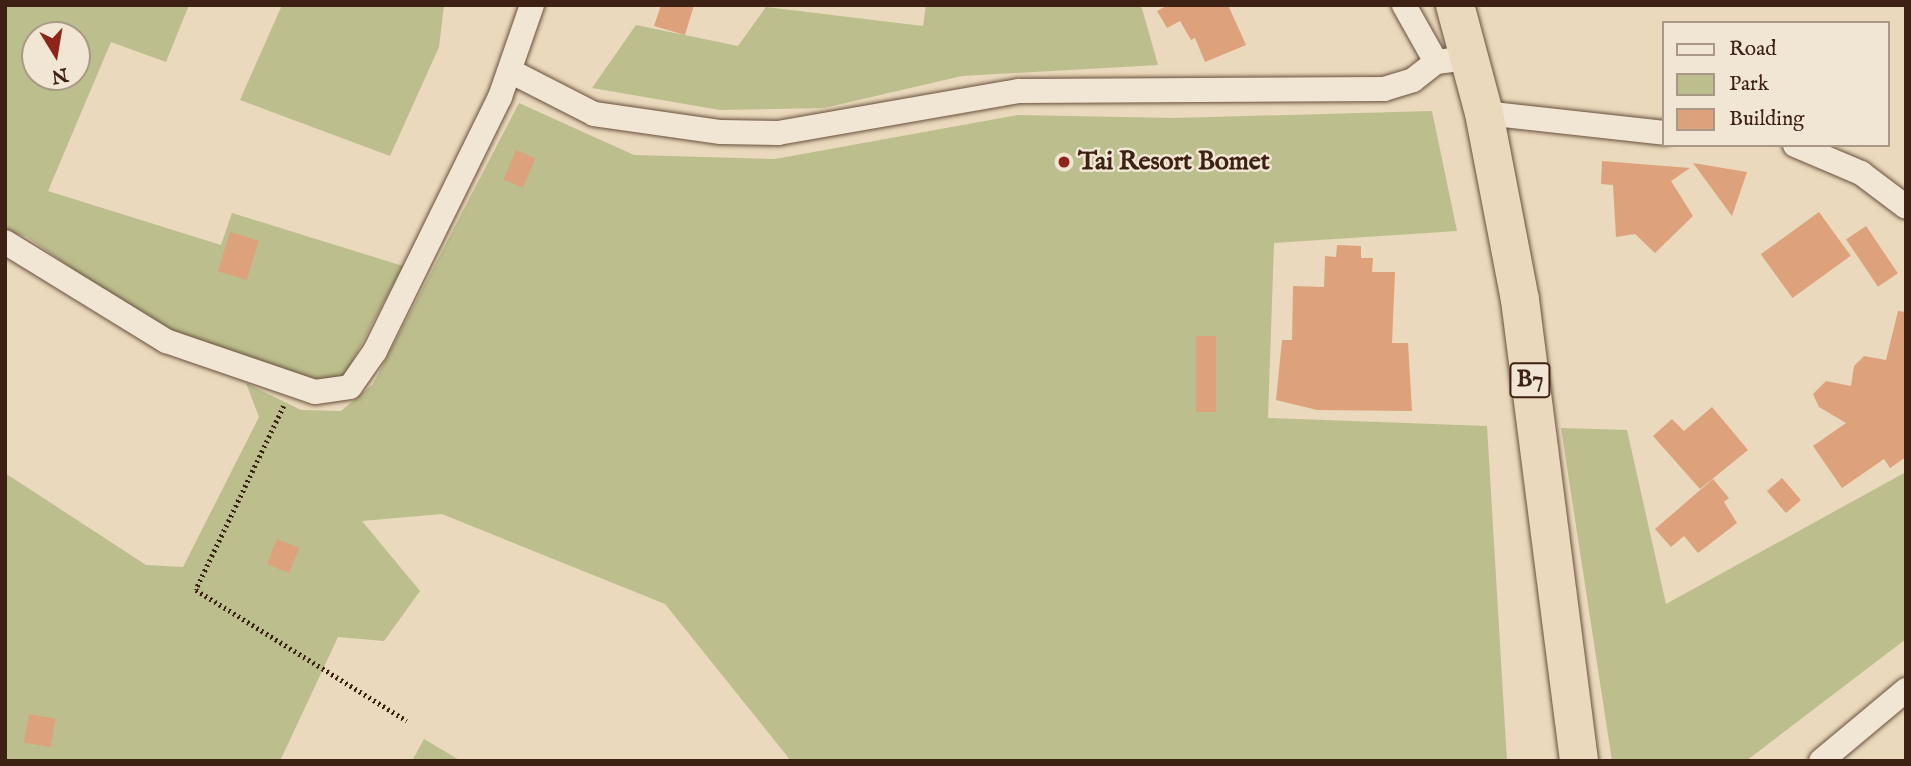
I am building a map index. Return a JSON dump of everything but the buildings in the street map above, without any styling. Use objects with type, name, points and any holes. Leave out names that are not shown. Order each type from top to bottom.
[{"type":"highway","name":"B7","points":[[1454,5],[1453,60],[1484,113],[1520,300],[1579,761]]},
{"type":"street","points":[[5,242],[166,341],[329,393],[350,387],[365,368],[512,72],[532,5]]},
{"type":"street","points":[[512,72],[594,114],[721,132],[778,133],[1018,91],[1384,89],[1413,80],[1453,60],[1404,5]]},
{"type":"street","points":[[1484,113],[1662,133]]},
{"type":"street","points":[[1800,147],[1861,173],[1906,207]]},
{"type":"street","points":[[1821,761],[1906,690]]},
{"type":"path","points":[[295,383],[196,590],[407,721]]},
{"type":"green space","points":[[5,5],[189,5],[166,62],[111,42],[91,89],[91,21],[21,21],[21,91],[90,91],[48,191],[221,245],[232,213],[403,266],[345,375],[315,382],[169,336],[27,237],[5,230]]},
{"type":"green space","points":[[282,5],[444,5],[439,47],[390,156],[240,100]]},
{"type":"green space","points":[[926,5],[1141,5],[1158,65],[962,76],[824,108],[720,110],[592,88],[636,25],[738,46],[766,7],[923,26]]},
{"type":"green space","points":[[519,103],[634,155],[775,159],[1018,115],[1174,118],[1432,111],[1457,231],[1274,243],[1268,418],[1487,426],[1507,761],[791,761],[665,604],[442,514],[362,521],[420,591],[384,641],[338,637],[280,761],[5,761],[5,473],[146,565],[183,567],[259,417],[246,383],[301,410],[341,411],[373,384]]},
{"type":"green space","points":[[1561,428],[1627,430],[1666,604],[1906,472],[1906,639],[1746,761],[1612,761]]},
{"type":"green space","points":[[424,739],[461,761],[412,761]]},
{"type":"place","name":"Tai Resort Bomet","points":[[1064,162]]}]
